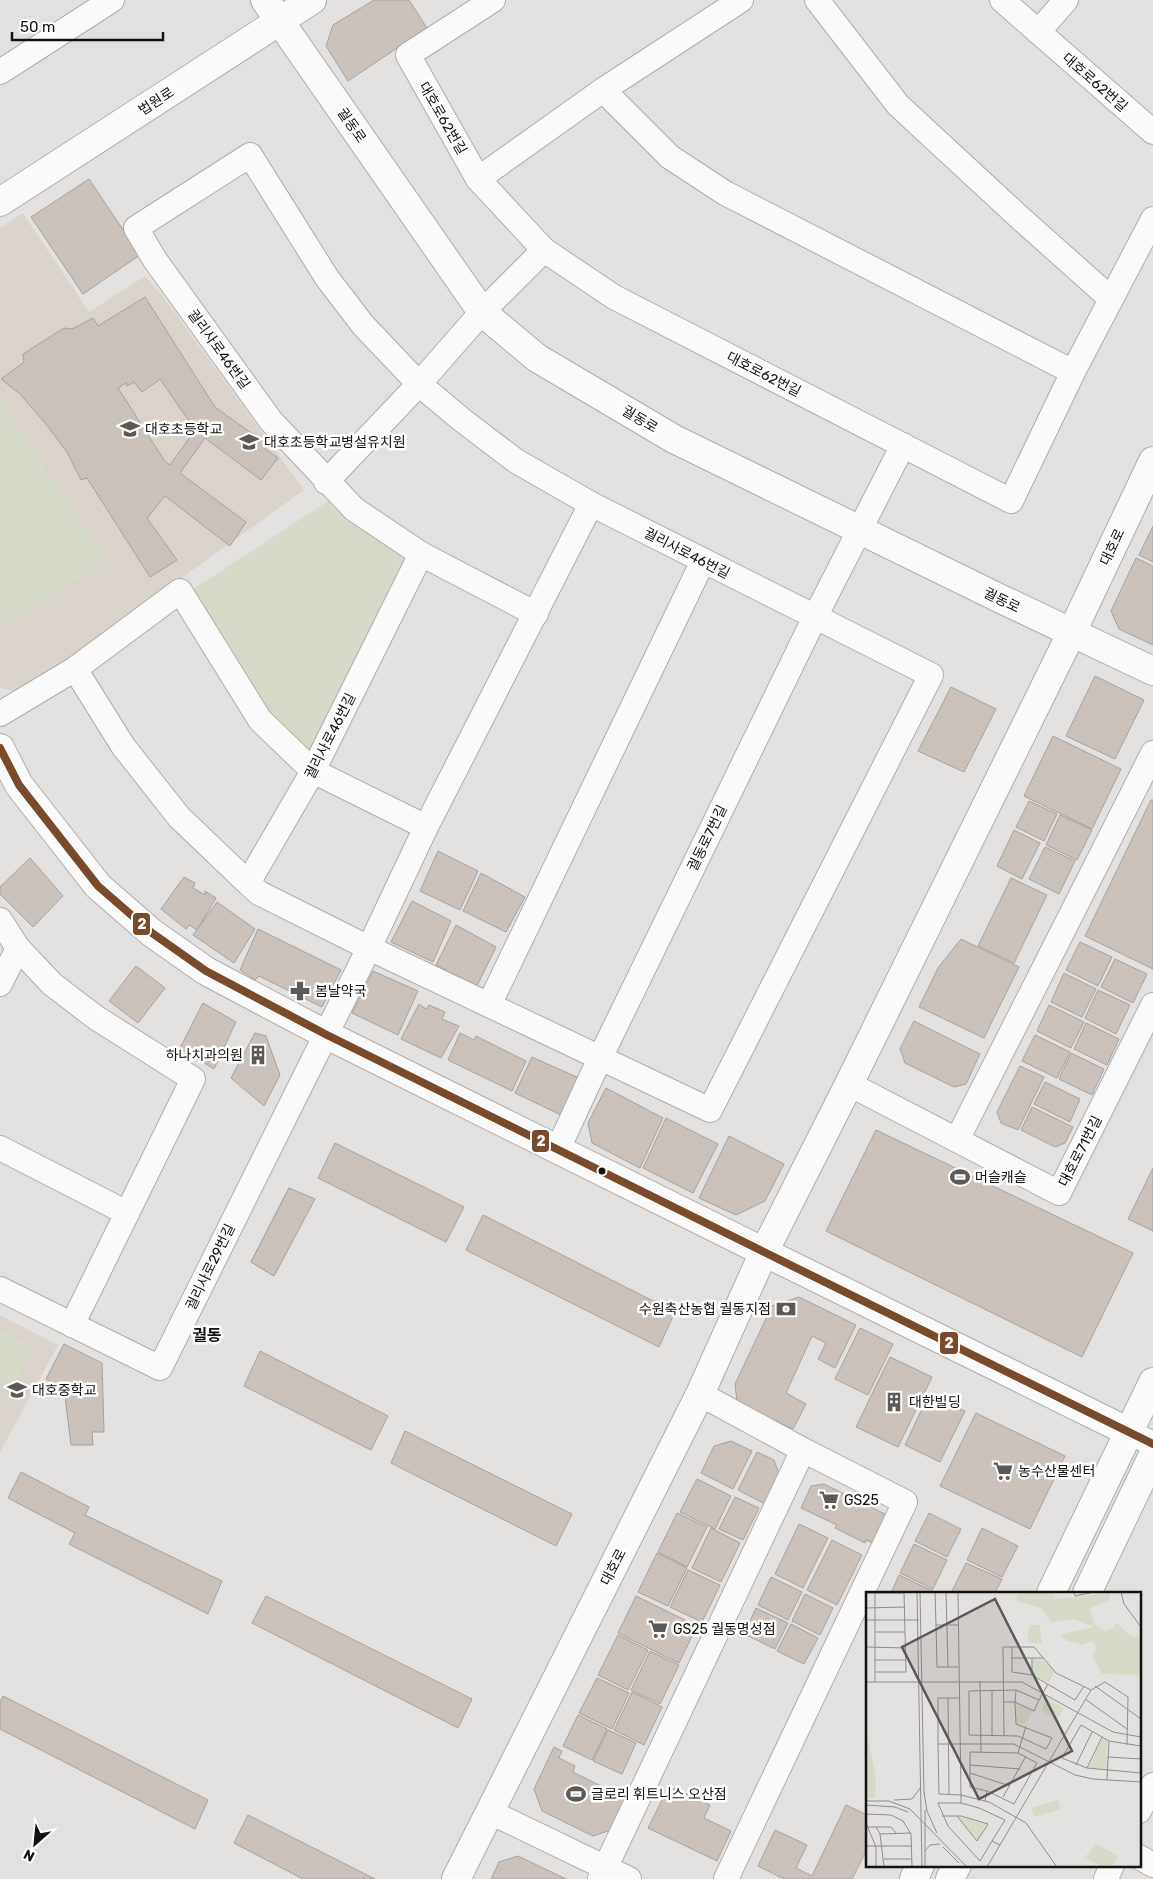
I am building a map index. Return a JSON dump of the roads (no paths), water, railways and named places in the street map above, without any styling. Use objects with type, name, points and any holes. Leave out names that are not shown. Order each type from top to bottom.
[{"type":"street","points":[[0,72],[112,0]]},
{"type":"street","name":"법원로","points":[[0,202],[273,10],[312,0]]},
{"type":"street","name":"대호로62번길","points":[[493,0],[408,56],[478,178],[544,250],[614,296],[1011,501],[1072,372],[1153,219]]},
{"type":"street","points":[[478,178],[603,90],[740,0]]},
{"type":"street","points":[[817,0],[898,104],[1018,216],[1110,298]]},
{"type":"street","name":"대호로62번길","points":[[1002,0],[1153,132]]},
{"type":"street","points":[[1038,32],[1066,0]]},
{"type":"street","name":"궐동로","points":[[273,10],[482,312],[537,358],[674,439],[1000,599],[1153,671]]},
{"type":"street","points":[[603,90],[670,157],[726,193],[1072,372]]},
{"type":"street","name":"궐리사로46번길","points":[[248,883],[313,771],[421,554],[354,509],[326,482],[272,421],[155,260],[136,228],[250,156],[327,278],[363,325],[419,384],[462,420],[516,461],[591,504],[930,675],[710,1110],[600,1058]]},
{"type":"street","points":[[326,482],[419,384],[482,312],[544,250]]},
{"type":"street","name":"궐동로7번길","points":[[558,1148],[815,617],[903,445]]},
{"type":"street","name":"대호로","points":[[456,1879],[700,1394],[764,1252],[1072,632],[1153,461]]},
{"type":"street","points":[[325,1034],[369,948],[426,827],[591,504]]},
{"type":"street","points":[[421,554],[536,614]]},
{"type":"street","points":[[488,1005],[703,561]]},
{"type":"street","points":[[0,714],[75,669],[180,591],[260,720],[313,771],[426,827]]},
{"type":"street","points":[[75,669],[123,746],[179,817],[259,893],[369,948],[600,1058]]},
{"type":"street","points":[[0,748],[19,785],[98,886],[152,933],[206,971],[325,1034],[1153,1444]]},
{"type":"street","points":[[957,1140],[1153,753]]},
{"type":"street","points":[[0,920],[18,948],[52,984],[95,1017],[193,1079],[72,1325]]},
{"type":"street","points":[[0,984],[18,948]]},
{"type":"street","name":"대호로71번길","points":[[849,1084],[1059,1193],[1153,1006]]},
{"type":"street","name":"궐리사로29번길","points":[[0,1288],[160,1368],[325,1034]]},
{"type":"street","points":[[0,1148],[127,1212]]},
{"type":"street","points":[[1051,1592],[1153,1382]]},
{"type":"street","points":[[700,1394],[803,1450],[905,1502],[726,1879]]},
{"type":"street","points":[[603,1873],[803,1450]]},
{"type":"street","points":[[1087,1592],[1153,1455]]},
{"type":"street","points":[[1140,1809],[1153,1785]]},
{"type":"street","points":[[490,1812],[603,1873],[629,1879]]},
{"type":"street","points":[[1140,1858],[1153,1865]]},
{"type":"street","points":[[914,1879],[920,1866]]},
{"type":"street","points":[[950,1879],[956,1866]]},
{"type":"street","points":[[1106,1879],[1112,1866]]},
{"type":"place","name":"대호초등학교","points":[[130,429]]},
{"type":"place","name":"대호초등학교병설유치원","points":[[249,442]]},
{"type":"place","name":"봄날약국","points":[[300,991]]},
{"type":"place","name":"하나치과의원","points":[[258,1055]]},
{"type":"place","name":"머슬캐슬","points":[[960,1177]]},
{"type":"place","name":"수원축산농협 궐동지점","points":[[786,1309]]},
{"type":"place","name":"대호중학교","points":[[17,1390]]},
{"type":"place","name":"대한빌딩","points":[[894,1402]]},
{"type":"place","name":"농수산물센터","points":[[1003,1471]]},
{"type":"place","name":"GS25","points":[[829,1500]]},
{"type":"place","name":"GS25 궐동명성점","points":[[658,1629]]},
{"type":"place","name":"글로리 휘트니스 오산점","points":[[576,1794]]},
{"type":"district","name":"궐동","points":[[207,1335]]}]
